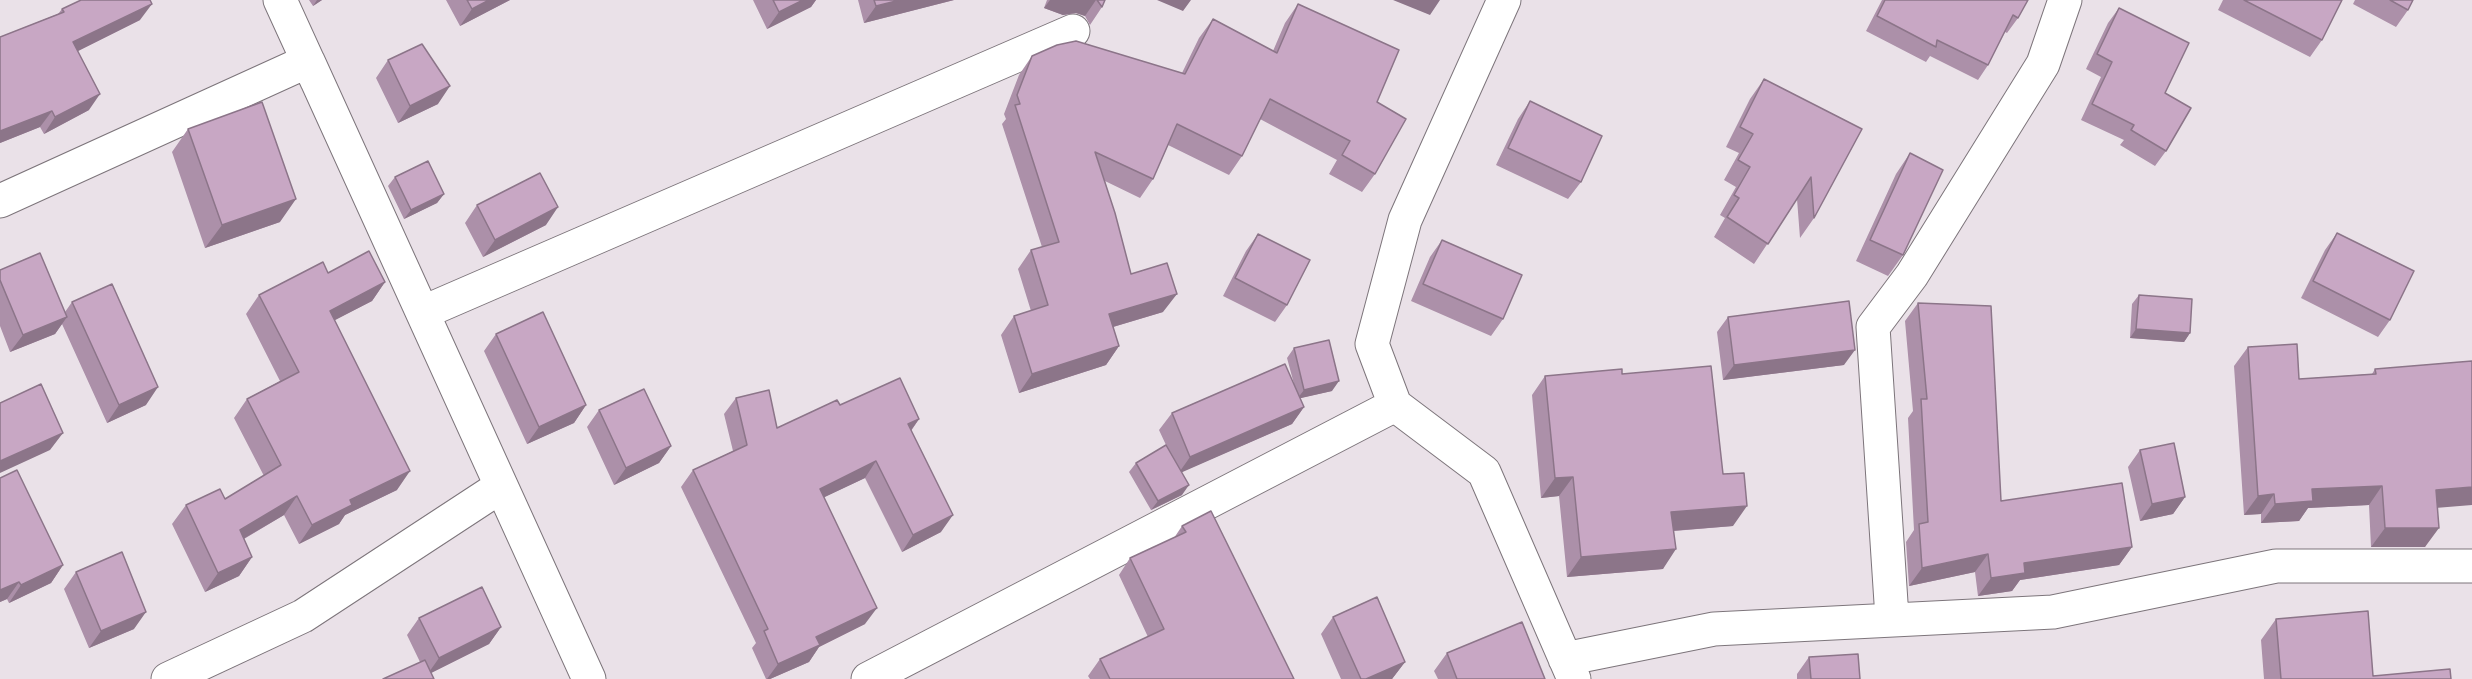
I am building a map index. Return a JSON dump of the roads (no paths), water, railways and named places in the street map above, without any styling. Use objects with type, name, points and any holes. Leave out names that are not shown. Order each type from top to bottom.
[{"type":"street","points":[[280,0],[424,312],[500,487]]},
{"type":"street","points":[[1504,0],[1405,220],[1372,344],[1395,405],[1484,471],[1569,669],[1714,629],[1892,618],[2053,612],[2276,566],[2472,566]]},
{"type":"street","points":[[1892,618],[1873,327],[1912,275],[2043,64],[2065,0]]},
{"type":"street","points":[[424,312],[1072,31]]},
{"type":"street","points":[[0,201],[308,61]]},
{"type":"street","points":[[308,61],[589,679]]},
{"type":"street","points":[[868,679],[1395,405]]},
{"type":"street","points":[[168,679],[303,616],[500,487]]}]
